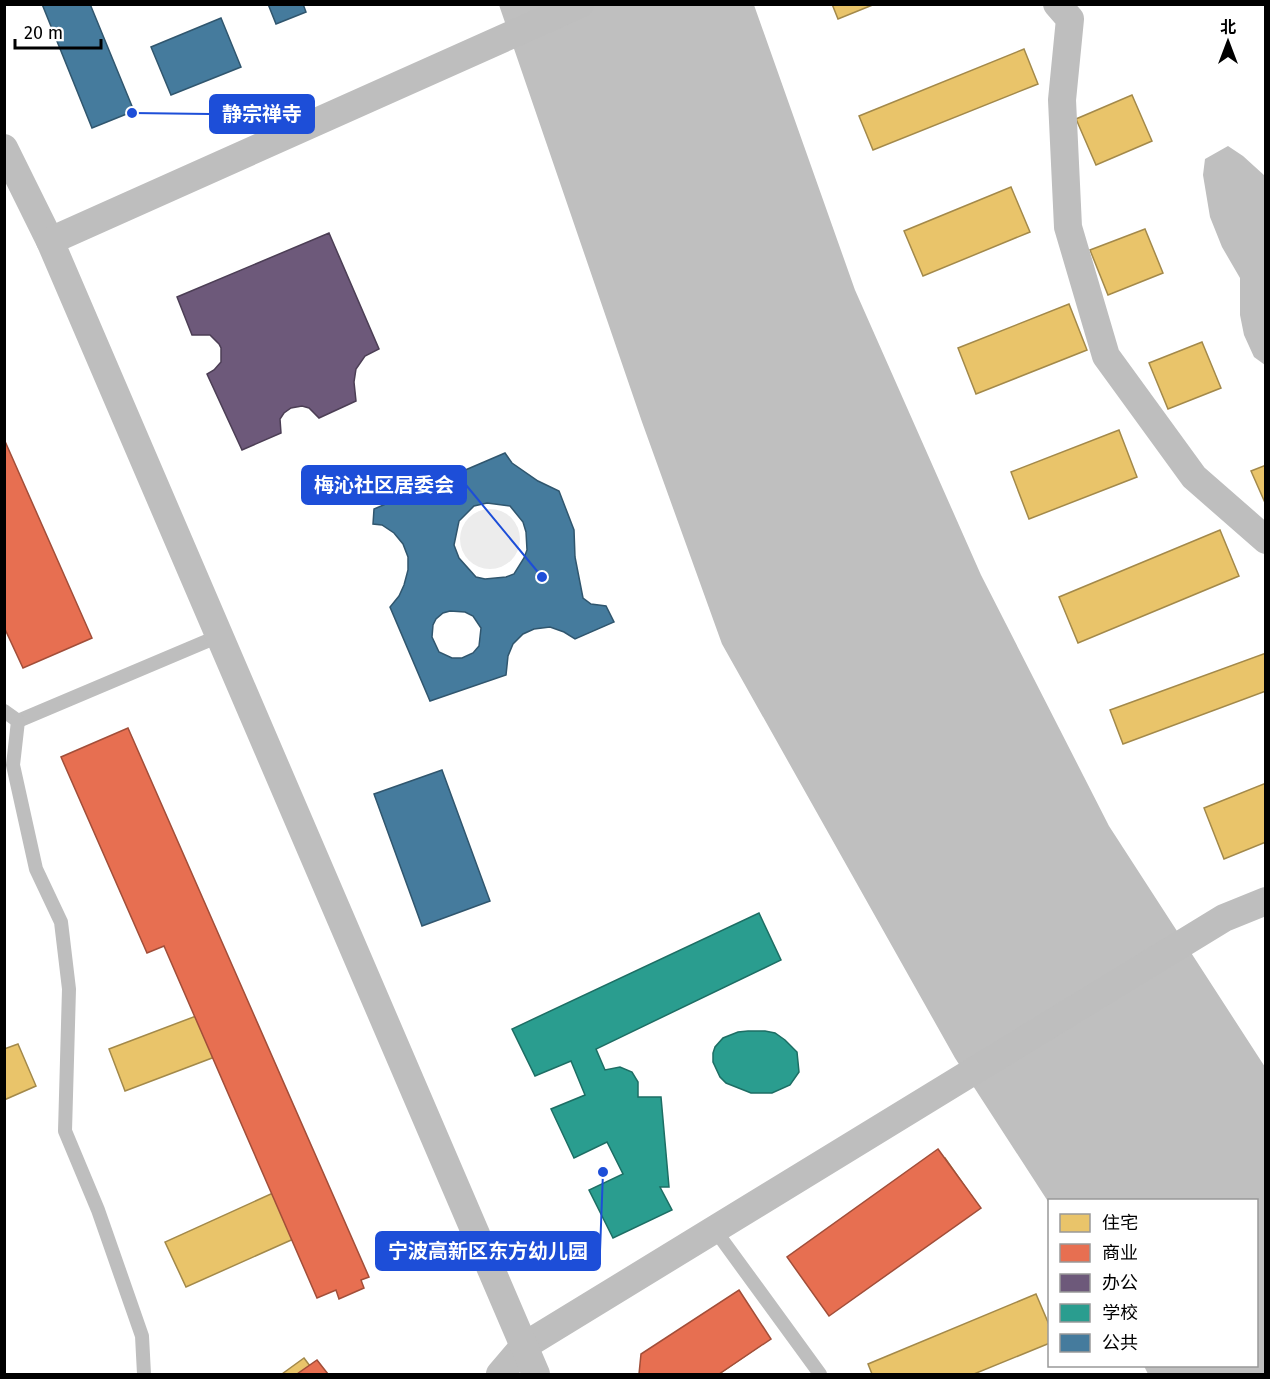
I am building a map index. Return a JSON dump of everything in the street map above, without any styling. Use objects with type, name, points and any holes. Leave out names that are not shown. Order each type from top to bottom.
[{"type":"street","points":[[50,241],[580,4]]},
{"type":"street","points":[[1057,4],[1070,19],[1062,100],[1068,227],[1106,356],[1194,477],[1266,540]]},
{"type":"street","points":[[4,148],[50,241],[536,1374]]},
{"type":"street","points":[[500,1374],[524,1347],[1224,918],[1266,901]]},
{"type":"lane","points":[[18,721],[219,636]]},
{"type":"lane","points":[[4,711],[18,721]]},
{"type":"lane","points":[[18,721],[13,765],[36,869],[61,922],[69,989],[65,1131],[98,1210],[142,1335],[144,1374]]},
{"type":"lane","points":[[715,1230],[820,1374]]},
{"type":"shaded area","points":[[499,5],[754,5],[855,290],[981,575],[1109,826],[1265,1067],[1265,1374],[1148,1374],[1144,1367],[1258,1367],[1258,1199],[1048,1199],[1048,1201],[955,1058],[722,644],[642,422]]},
{"type":"shaded area","points":[[1228,146],[1265,176],[1265,365],[1254,357],[1244,335],[1240,315],[1240,278],[1222,247],[1210,217],[1203,175],[1205,159]]},
{"type":"shaded area","points":[[484,509],[496,509],[507,514],[515,522],[520,539],[518,551],[507,564],[496,569],[484,569],[473,564],[465,556],[460,545],[460,533],[465,522],[473,514]]},
{"type":"building: 住宅","points":[[832,4],[875,4],[838,19]]},
{"type":"building: 住宅","points":[[1024,49],[1038,84],[873,150],[859,116]]},
{"type":"building: 住宅","points":[[1132,95],[1152,141],[1096,165],[1076,119]]},
{"type":"building: 住宅","points":[[1011,187],[1030,232],[923,276],[904,231]]},
{"type":"building: 住宅","points":[[1145,229],[1163,273],[1108,295],[1090,250]]},
{"type":"building: 住宅","points":[[1069,304],[1087,350],[976,394],[958,348]]},
{"type":"building: 住宅","points":[[1202,342],[1221,388],[1168,409],[1149,363]]},
{"type":"building: 住宅","points":[[1119,430],[1137,477],[1029,519],[1011,472]]},
{"type":"building: 住宅","points":[[1266,465],[1266,505],[1251,471]]},
{"type":"building: 住宅","points":[[1220,530],[1239,576],[1078,643],[1059,597]]},
{"type":"building: 住宅","points":[[1266,653],[1266,691],[1123,744],[1110,710]]},
{"type":"building: 住宅","points":[[1266,783],[1266,842],[1224,859],[1204,808]]},
{"type":"building: 住宅","points":[[241,999],[257,1041],[125,1091],[109,1049]]},
{"type":"building: 住宅","points":[[18,1044],[36,1086],[4,1100],[4,1049]]},
{"type":"building: 住宅","points":[[945,1158],[973,1198],[834,1294],[806,1254]]},
{"type":"building: 住宅","points":[[315,1174],[336,1220],[186,1287],[165,1242]]},
{"type":"building: 住宅","points":[[1036,1294],[1048,1322],[1048,1344],[974,1374],[872,1374],[868,1364]]},
{"type":"building: 住宅","points":[[738,1313],[761,1345],[719,1374],[650,1374]]},
{"type":"building: 住宅","points":[[304,1358],[316,1374],[282,1374]]},
{"type":"building: 商业","points":[[4,439],[92,638],[23,668],[4,627]]},
{"type":"building: 商业","points":[[128,728],[369,1277],[361,1280],[364,1288],[339,1299],[336,1290],[317,1298],[164,946],[147,953],[61,757]]},
{"type":"building: 商业","points":[[938,1149],[981,1208],[829,1316],[787,1257]]},
{"type":"building: 商业","points":[[739,1290],[771,1339],[719,1374],[639,1374],[641,1354]]},
{"type":"building: 商业","points":[[317,1360],[328,1374],[297,1374]]},
{"type":"building: 办公","points":[[329,233],[379,349],[365,356],[356,369],[354,382],[356,401],[319,418],[309,408],[302,406],[291,408],[280,419],[281,433],[242,450],[207,374],[221,362],[221,348],[210,335],[192,335],[177,297]]},
{"type":"building: 学校","points":[[759,913],[781,960],[596,1049],[605,1070],[620,1067],[632,1072],[638,1082],[638,1097],[661,1097],[669,1187],[660,1187],[672,1210],[613,1238],[589,1190],[623,1174],[607,1142],[574,1158],[551,1109],[585,1095],[571,1061],[535,1076],[512,1029]]},
{"type":"building: 学校","points":[[748,1031],[775,1033],[797,1052],[799,1072],[790,1085],[772,1093],[751,1093],[726,1083],[720,1077],[713,1062],[715,1047],[723,1038]]},
{"type":"building: 公共","points":[[42,4],[90,4],[134,111],[92,128]]},
{"type":"building: 公共","points":[[268,4],[303,4],[306,12],[276,24]]},
{"type":"building: 公共","points":[[221,18],[241,67],[171,95],[151,47]]},
{"type":"building: 公共","points":[[505,453],[512,463],[538,481],[559,491],[574,530],[575,557],[583,598],[591,604],[606,606],[614,622],[575,639],[550,627],[534,629],[523,634],[513,644],[508,656],[506,675],[430,701],[390,607],[404,585],[408,570],[408,557],[403,544],[394,533],[382,525],[373,524],[374,509]],"holes":[[[487,503],[510,506],[523,522],[526,532],[527,550],[524,558],[514,574],[506,577],[485,579],[476,577],[459,558],[454,545],[459,521],[474,506]],[[450,611],[465,612],[473,616],[481,628],[479,646],[473,653],[462,658],[452,658],[439,652],[432,637],[436,619]]]},
{"type":"building: 公共","points":[[442,770],[490,901],[422,926],[374,794]]},
{"type":"place","name":"静宗禅寺","points":[[132,113]]},
{"type":"place","name":"梅沁社区居委会","points":[[542,577]]},
{"type":"place","name":"宁波高新区东方幼儿园","points":[[603,1172]]}]
